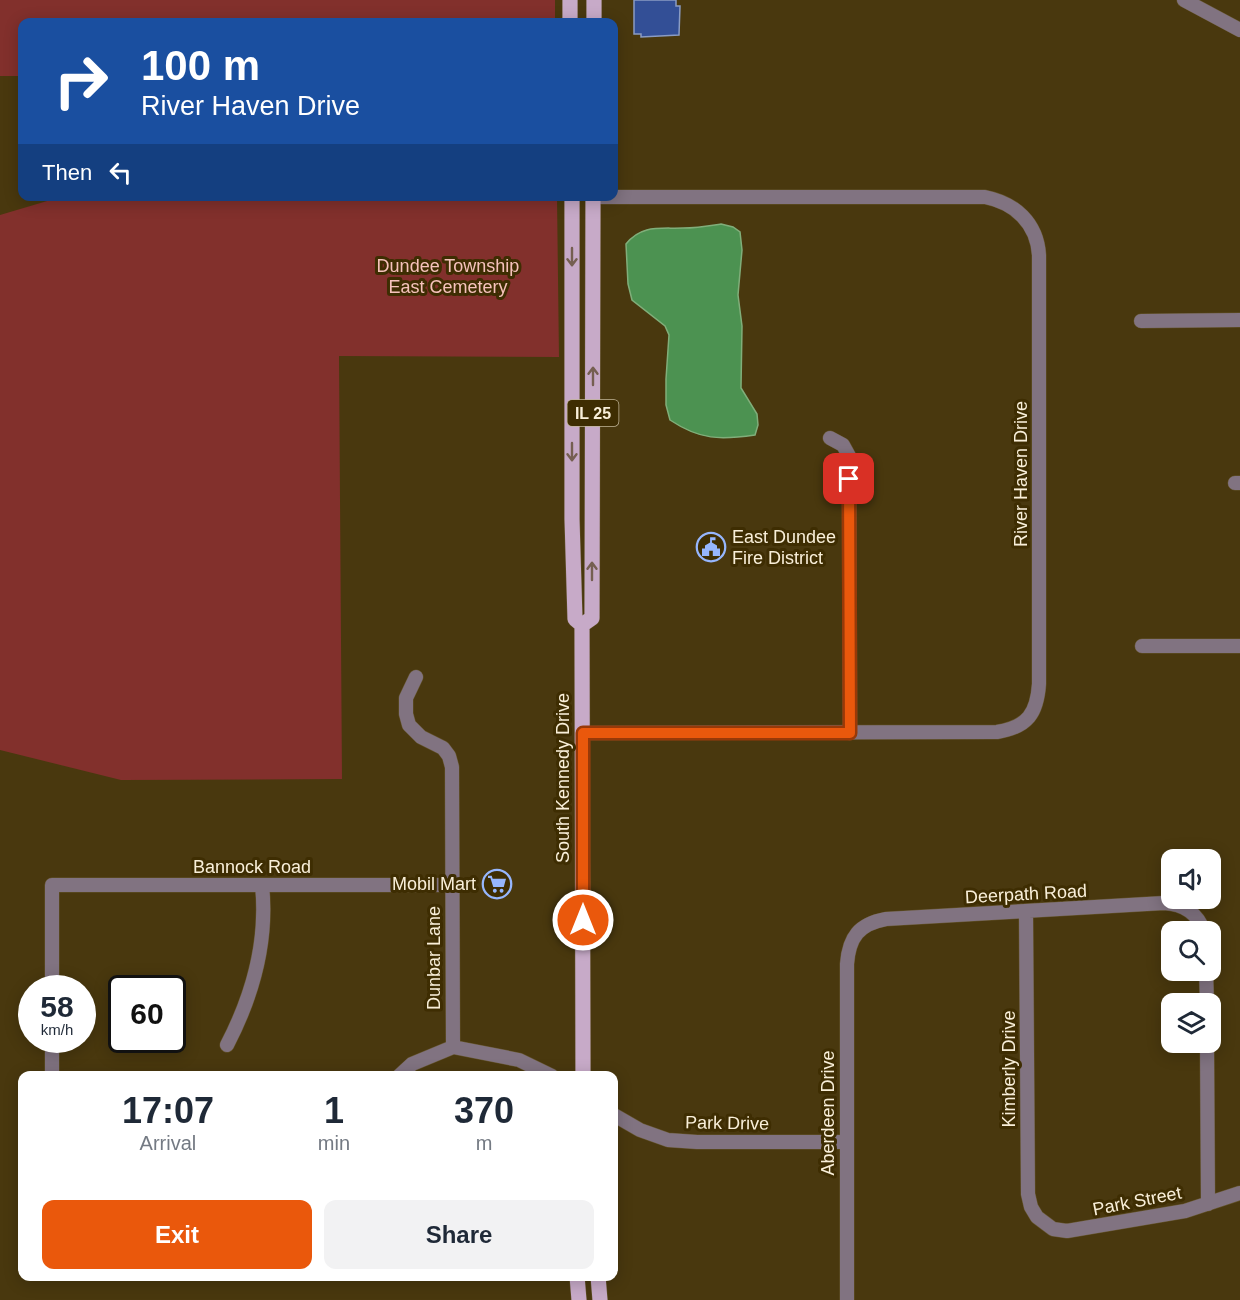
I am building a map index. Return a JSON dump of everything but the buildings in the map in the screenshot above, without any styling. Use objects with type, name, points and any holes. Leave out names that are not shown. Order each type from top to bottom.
[{"type":"main road","points":[[570,0],[570,18]]},
{"type":"main road","points":[[594,0],[594,18]]},
{"type":"main road","name":"South Kennedy Drive","points":[[572,201],[572,519],[575,619],[582,625],[584,1071]]},
{"type":"main road","name":"South Kennedy Drive","points":[[582,625],[592,618],[594,201]]},
{"type":"main road","points":[[577,1281],[579,1300]]},
{"type":"main road","points":[[598,1281],[600,1300]]},
{"type":"street","points":[[1184,0],[1240,30]]},
{"type":"street","name":"River Haven Drive","points":[[583,733],[997,732],[1020,724],[1033,714],[1037,707],[1039,684],[1039,255],[1034,233],[1025,218],[1008,203],[985,197],[618,197]]},
{"type":"street","points":[[1141,321],[1240,320]]},
{"type":"street","points":[[830,438],[843,445],[849,456],[850,733]]},
{"type":"street","points":[[1142,646],[1240,646]]},
{"type":"street","name":"Dunbar Lane","points":[[416,677],[406,698],[406,714],[409,724],[421,737],[443,748],[449,756],[452,767],[453,1047]]},
{"type":"street","name":"Bannock Road","points":[[52,975],[52,885],[452,885]]},
{"type":"street","points":[[227,1046],[243,1015],[255,981],[260,954],[264,903],[262,885]]},
{"type":"street","name":"Deerpath Road","points":[[860,930],[873,922],[886,919],[1026,913],[1164,903],[1177,905],[1193,914],[1199,921]]},
{"type":"street","name":"Kimberly Drive","points":[[1026,913],[1028,1194],[1032,1209],[1041,1221]]},
{"type":"street","name":"Aberdeen Drive","points":[[847,1300],[848,954],[850,944],[860,930]]},
{"type":"street","points":[[404,1071],[412,1064],[453,1047],[519,1060],[542,1071]]},
{"type":"street","points":[[52,1053],[52,1071]]},
{"type":"street","points":[[1207,1053],[1208,1204]]},
{"type":"street","name":"Park Drive","points":[[618,1117],[640,1130],[668,1140],[846,1142]]},
{"type":"street","name":"Park Street","points":[[1041,1221],[1056,1230],[1076,1231],[1185,1211],[1240,1193]]},
{"type":"green space","points":[[0,0],[555,0],[555,18],[18,18],[18,76],[0,76]]},
{"type":"green space","name":"Dundee Township East Cemetery","points":[[47,201],[557,201],[559,357],[339,356],[342,779],[121,780],[0,750],[0,215]]},
{"type":"shaded area","points":[[721,224],[733,227],[740,232],[742,250],[738,295],[742,326],[741,388],[757,414],[758,425],[755,435],[731,438],[701,435],[670,420],[666,405],[669,335],[665,326],[632,300],[628,284],[626,244],[645,230]]},
{"type":"place","name":"East Dundee Fire District","points":[[711,547]]},
{"type":"place","name":"Mobil Mart","points":[[497,884]]},
{"type":"route","points":[[583,920],[583,733],[850,733],[849,479]]}]
